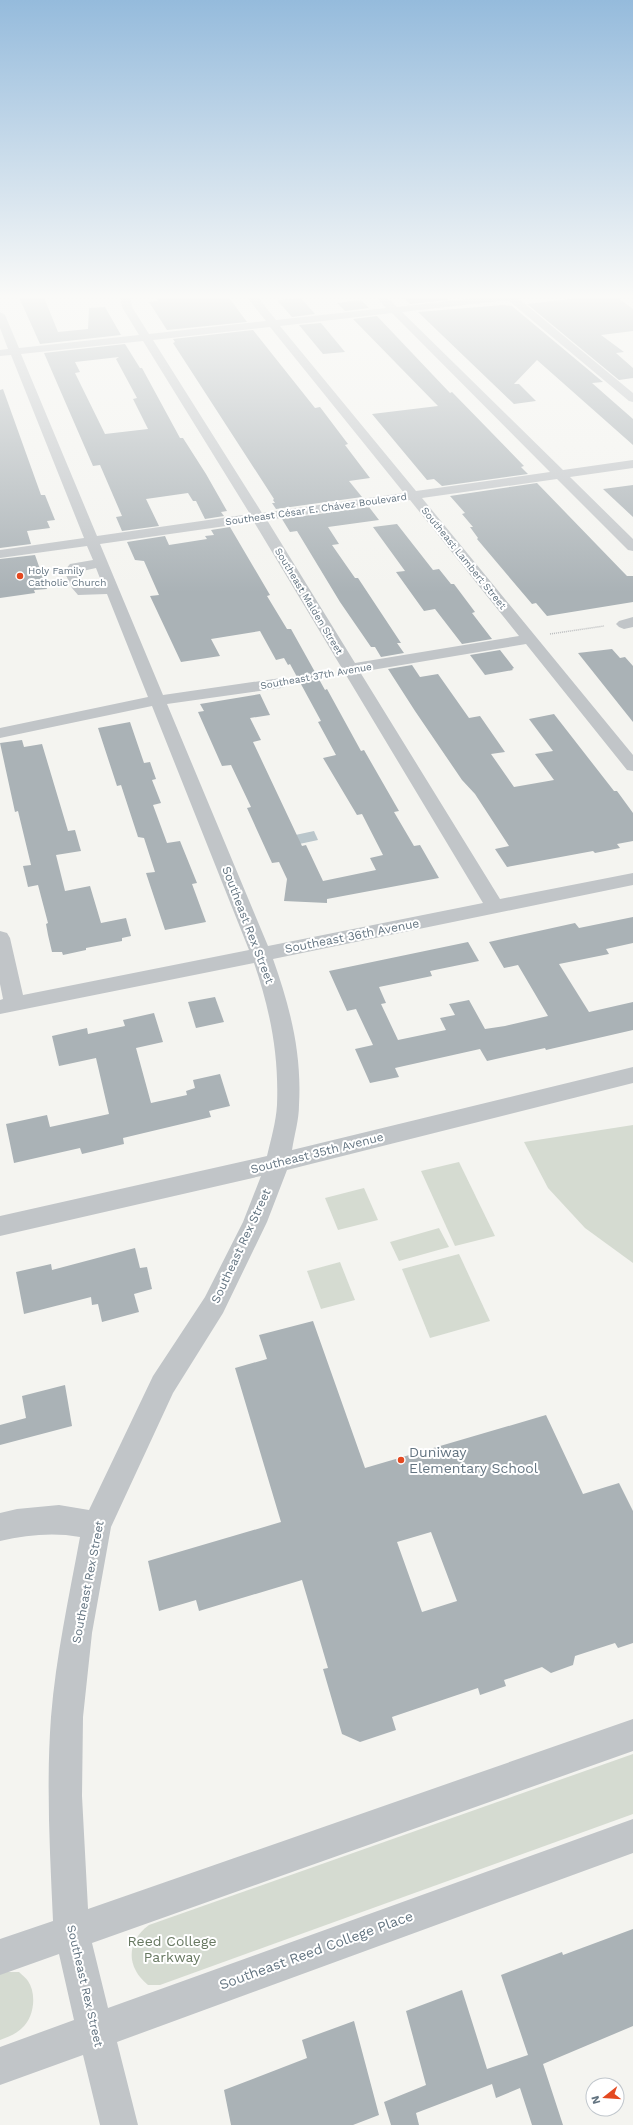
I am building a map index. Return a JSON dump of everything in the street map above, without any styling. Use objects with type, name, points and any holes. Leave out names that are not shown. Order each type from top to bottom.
[{"type":"street","name":"Southeast Rex Street","points":[[27,394],[94,541],[261,954],[278,1003],[288,1058],[288,1106],[278,1162],[255,1222],[214,1305],[163,1385],[97,1526],[77,1633],[67,1717],[65,1796],[71,1932],[94,2032],[119,2125]]},
{"type":"street","name":"Southeast Malden Street","points":[[181,394],[258,517],[495,907]]},
{"type":"street","name":"Southeast Lambert Street","points":[[330,394],[633,766]]},
{"type":"street","points":[[480,394],[633,547]]},
{"type":"street","name":"Southeast César E. Chávez Boulevard","points":[[0,554],[633,464]]},
{"type":"street","points":[[102,563],[75,567],[71,571],[79,588],[83,592],[113,589]]},
{"type":"street","name":"Southeast 37th Avenue","points":[[350,670],[530,639]]},
{"type":"street","name":"Southeast 37th Avenue","points":[[0,733],[158,700],[281,683]]},
{"type":"street","name":"Southeast 36th Avenue","points":[[7,1005],[633,879]]},
{"type":"street","points":[[0,938],[7,1005]]},
{"type":"street","name":"Southeast 35th Avenue","points":[[0,1226],[278,1162],[633,1075]]},
{"type":"street","points":[[0,1528],[17,1523],[59,1519],[97,1526]]},
{"type":"street","points":[[0,1957],[633,1735]]},
{"type":"street","name":"Southeast Reed College Place","points":[[0,2066],[633,1836]]},
{"type":"path","points":[[530,639],[574,629],[628,623]]},
{"type":"path","name":"Southeast 37th Avenue","points":[[281,683],[350,670]]},
{"type":"green space","points":[[633,1125],[633,1263],[585,1228],[548,1188],[524,1142]]},
{"type":"green space","points":[[459,1162],[495,1236],[455,1246],[421,1171]]},
{"type":"green space","points":[[364,1188],[378,1220],[338,1230],[325,1198]]},
{"type":"green space","points":[[439,1228],[449,1247],[399,1261],[390,1242]]},
{"type":"green space","points":[[459,1254],[490,1321],[430,1338],[402,1269]]},
{"type":"green space","points":[[340,1262],[355,1300],[321,1309],[307,1271]]},
{"type":"green space","name":"Reed College Parkway","points":[[633,1754],[633,1814],[160,1985],[148,1985],[141,1978],[133,1963],[133,1947],[136,1939],[149,1925]]},
{"type":"green space","points":[[7,1972],[19,1972],[27,1980],[33,1992],[33,2006],[32,2012],[26,2024],[15,2034],[0,2040],[0,1974]]},
{"type":"shaded area","points":[[314,831],[318,840],[290,846],[286,837]]},
{"type":"building","points":[[0,394],[5,394],[41,495],[45,495],[55,520],[47,521],[50,528],[27,531],[31,544],[0,548]]},
{"type":"building","points":[[62,394],[85,394],[105,434],[148,429],[133,399],[137,398],[135,394],[156,394],[180,438],[183,438],[227,511],[221,512],[224,516],[205,519],[196,501],[193,501],[188,493],[146,499],[159,526],[122,531],[116,517],[122,516],[100,465],[93,466]]},
{"type":"building","points":[[206,394],[304,394],[315,408],[320,407],[348,444],[345,445],[370,478],[349,481],[362,497],[276,509],[272,503],[275,503],[273,500],[274,499]]},
{"type":"building","points":[[426,394],[454,394],[524,466],[521,467],[528,474],[442,486],[434,479],[427,480],[372,414],[438,406]]},
{"type":"building","points":[[504,394],[529,394],[536,401],[514,404]]},
{"type":"building","points":[[576,394],[605,394],[633,419],[633,445]]},
{"type":"building","points":[[537,483],[627,576],[633,576],[633,602],[547,616],[536,603],[532,604],[477,539],[478,538],[470,527],[473,527],[462,514],[465,513],[450,496]]},
{"type":"building","points":[[633,485],[633,517],[603,489]]},
{"type":"building","points":[[369,507],[379,520],[328,527],[339,544],[332,545],[355,578],[358,578],[401,643],[397,643],[404,653],[381,657],[375,647],[371,647],[340,602],[297,531],[290,532],[282,519]]},
{"type":"building","points":[[397,524],[433,570],[439,569],[451,584],[454,584],[475,612],[472,613],[492,639],[462,644],[435,609],[424,611],[396,572],[405,571],[373,527]]},
{"type":"building","points":[[230,527],[270,595],[267,596],[287,629],[291,629],[325,690],[327,689],[361,751],[364,750],[399,811],[394,812],[414,846],[420,845],[439,878],[327,899],[327,903],[284,901],[287,879],[279,862],[272,863],[247,808],[251,807],[231,765],[222,766],[198,712],[204,711],[200,704],[260,694],[270,715],[250,718],[261,740],[253,742],[302,846],[306,845],[323,881],[376,870],[370,858],[383,855],[362,814],[357,815],[323,758],[336,755],[318,722],[321,721],[290,664],[288,665],[284,658],[276,660],[260,631],[211,639],[220,656],[181,662],[150,596],[159,595],[144,561],[135,560],[127,542],[165,536],[169,545],[207,539],[205,536],[214,535],[211,530]]},
{"type":"building","name":"Holy Family Catholic Church","points":[[35,555],[47,589],[34,590],[35,593],[0,598],[0,559]]},
{"type":"building","points":[[612,649],[620,658],[625,657],[633,666],[633,722],[578,653]]},
{"type":"building","points":[[500,650],[514,668],[512,669],[513,670],[485,675],[470,655]]},
{"type":"building","points":[[412,665],[420,677],[438,674],[469,718],[480,716],[505,752],[491,754],[514,787],[554,780],[535,754],[553,751],[529,719],[554,714],[614,791],[617,791],[633,813],[633,841],[617,844],[620,848],[595,853],[593,851],[507,867],[495,849],[509,846],[475,794],[462,780],[388,669]]},
{"type":"building","points":[[130,722],[144,763],[150,762],[156,779],[152,780],[161,803],[153,805],[167,843],[180,841],[197,883],[192,884],[206,922],[165,930],[146,873],[155,872],[144,838],[138,837],[121,785],[117,786],[98,728]]},
{"type":"building","points":[[22,740],[24,747],[42,744],[68,831],[75,830],[81,851],[56,855],[65,891],[90,886],[101,923],[126,918],[131,936],[122,938],[122,941],[86,948],[86,950],[63,955],[62,952],[52,952],[46,924],[48,923],[38,885],[28,887],[23,866],[31,865],[18,811],[15,812],[0,743]]},
{"type":"building","points":[[633,917],[633,943],[606,949],[609,954],[559,964],[589,1012],[633,1002],[633,1030],[546,1050],[545,1048],[487,1061],[480,1049],[395,1068],[399,1077],[370,1083],[355,1049],[373,1045],[356,1009],[347,1011],[329,971],[468,942],[479,961],[430,971],[432,976],[379,987],[386,1003],[381,1004],[398,1040],[446,1030],[440,1018],[455,1015],[449,1004],[469,1000],[485,1029],[505,1026],[548,1016],[518,965],[504,968],[489,942],[575,923],[579,928]]},
{"type":"building","points":[[215,997],[224,1022],[196,1028],[188,1002]]},
{"type":"building","points":[[154,1013],[163,1042],[136,1048],[151,1103],[187,1095],[186,1091],[195,1088],[193,1080],[220,1074],[230,1106],[209,1111],[211,1117],[123,1138],[124,1144],[82,1154],[80,1148],[14,1163],[6,1124],[47,1115],[50,1127],[109,1114],[96,1058],[59,1066],[52,1036],[87,1028],[88,1034],[125,1026],[123,1020]]},
{"type":"building","points":[[135,1248],[140,1268],[147,1267],[152,1289],[134,1294],[139,1312],[102,1322],[98,1304],[92,1305],[91,1297],[24,1314],[16,1272],[51,1264],[52,1270]]},
{"type":"building","points":[[313,1321],[365,1468],[546,1415],[583,1494],[619,1483],[633,1511],[633,1643],[618,1648],[615,1643],[575,1656],[573,1665],[551,1673],[542,1667],[504,1680],[506,1686],[480,1695],[478,1688],[392,1717],[396,1730],[360,1742],[342,1734],[323,1669],[328,1668],[302,1580],[199,1611],[196,1600],[159,1611],[148,1561],[281,1522],[235,1368],[267,1359],[259,1335]],"holes":[[[431,1532],[457,1601],[422,1612],[397,1542]]]},
{"type":"building","points":[[65,1385],[72,1426],[0,1445],[0,1425],[26,1418],[22,1396]]},
{"type":"building","points":[[633,1929],[633,2026],[543,2064],[563,2125],[532,2125],[520,2088],[496,2098],[492,2084],[416,2113],[419,2125],[391,2125],[384,2102],[426,2085],[406,2011],[462,1990],[487,2069],[528,2055],[501,1975],[562,1952],[563,1955]]},
{"type":"building","points":[[354,2021],[379,2115],[353,2125],[231,2125],[224,2090],[307,2058],[302,2040]]},
{"type":"place","name":"Holy Family Catholic Church","points":[[20,576]]},
{"type":"place","name":"Duniway Elementary School","points":[[401,1460]]}]
